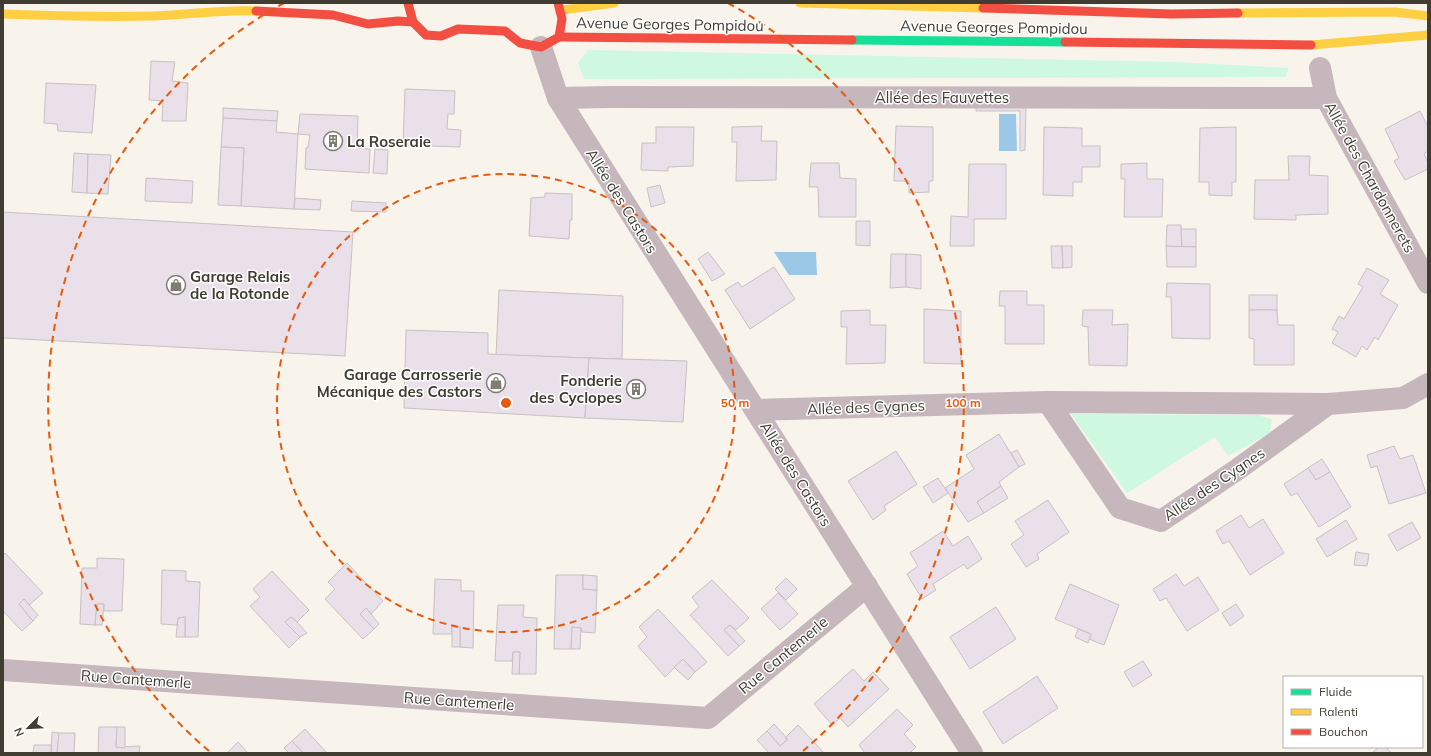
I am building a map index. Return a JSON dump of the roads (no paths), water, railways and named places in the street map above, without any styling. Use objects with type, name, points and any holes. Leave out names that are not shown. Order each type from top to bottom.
[{"type":"main road","points":[[3,14],[67,17],[157,16],[235,10],[333,15],[368,24],[398,21],[413,22],[408,3]]},
{"type":"main road","name":"Avenue Georges Pompidou","points":[[550,42],[563,24],[560,6],[614,3]]},
{"type":"main road","name":"Avenue Georges Pompidou","points":[[800,3],[1171,14],[1395,12],[1428,16]]},
{"type":"main road","name":"Avenue Georges Pompidou","points":[[413,22],[426,35],[441,36],[458,29],[505,31],[520,43],[1320,45],[1428,35]]},
{"type":"street","name":"Allée des Castors","points":[[550,42],[558,98],[972,753]]},
{"type":"street","name":"Allée des Chardonnerets","points":[[1320,68],[1326,98],[1428,283]]},
{"type":"street","name":"Allée des Fauvettes","points":[[558,98],[1326,98]]},
{"type":"street","name":"Allée des Cygnes","points":[[756,410],[1048,402],[1328,404],[1403,398],[1428,384]]},
{"type":"street","name":"Allée des Cygnes","points":[[1048,402],[1120,508],[1161,521],[1238,469],[1328,404]]},
{"type":"street","name":"Rue Cantemerle","points":[[3,670],[708,718],[867,586]]},
{"type":"water","points":[[999,114],[1016,114],[1017,151],[999,151]]},
{"type":"water","points":[[774,252],[816,252],[817,275],[789,275]]},
{"type":"place","name":"La Roseraie","points":[[333,141]]},
{"type":"place","name":"Garage Relais de la Rotonde","points":[[176,285]]},
{"type":"place","name":"Garage Carrosserie Mécanique des Castors","points":[[496,383]]},
{"type":"place","name":"Fonderie des Cyclopes","points":[[636,389]]}]
